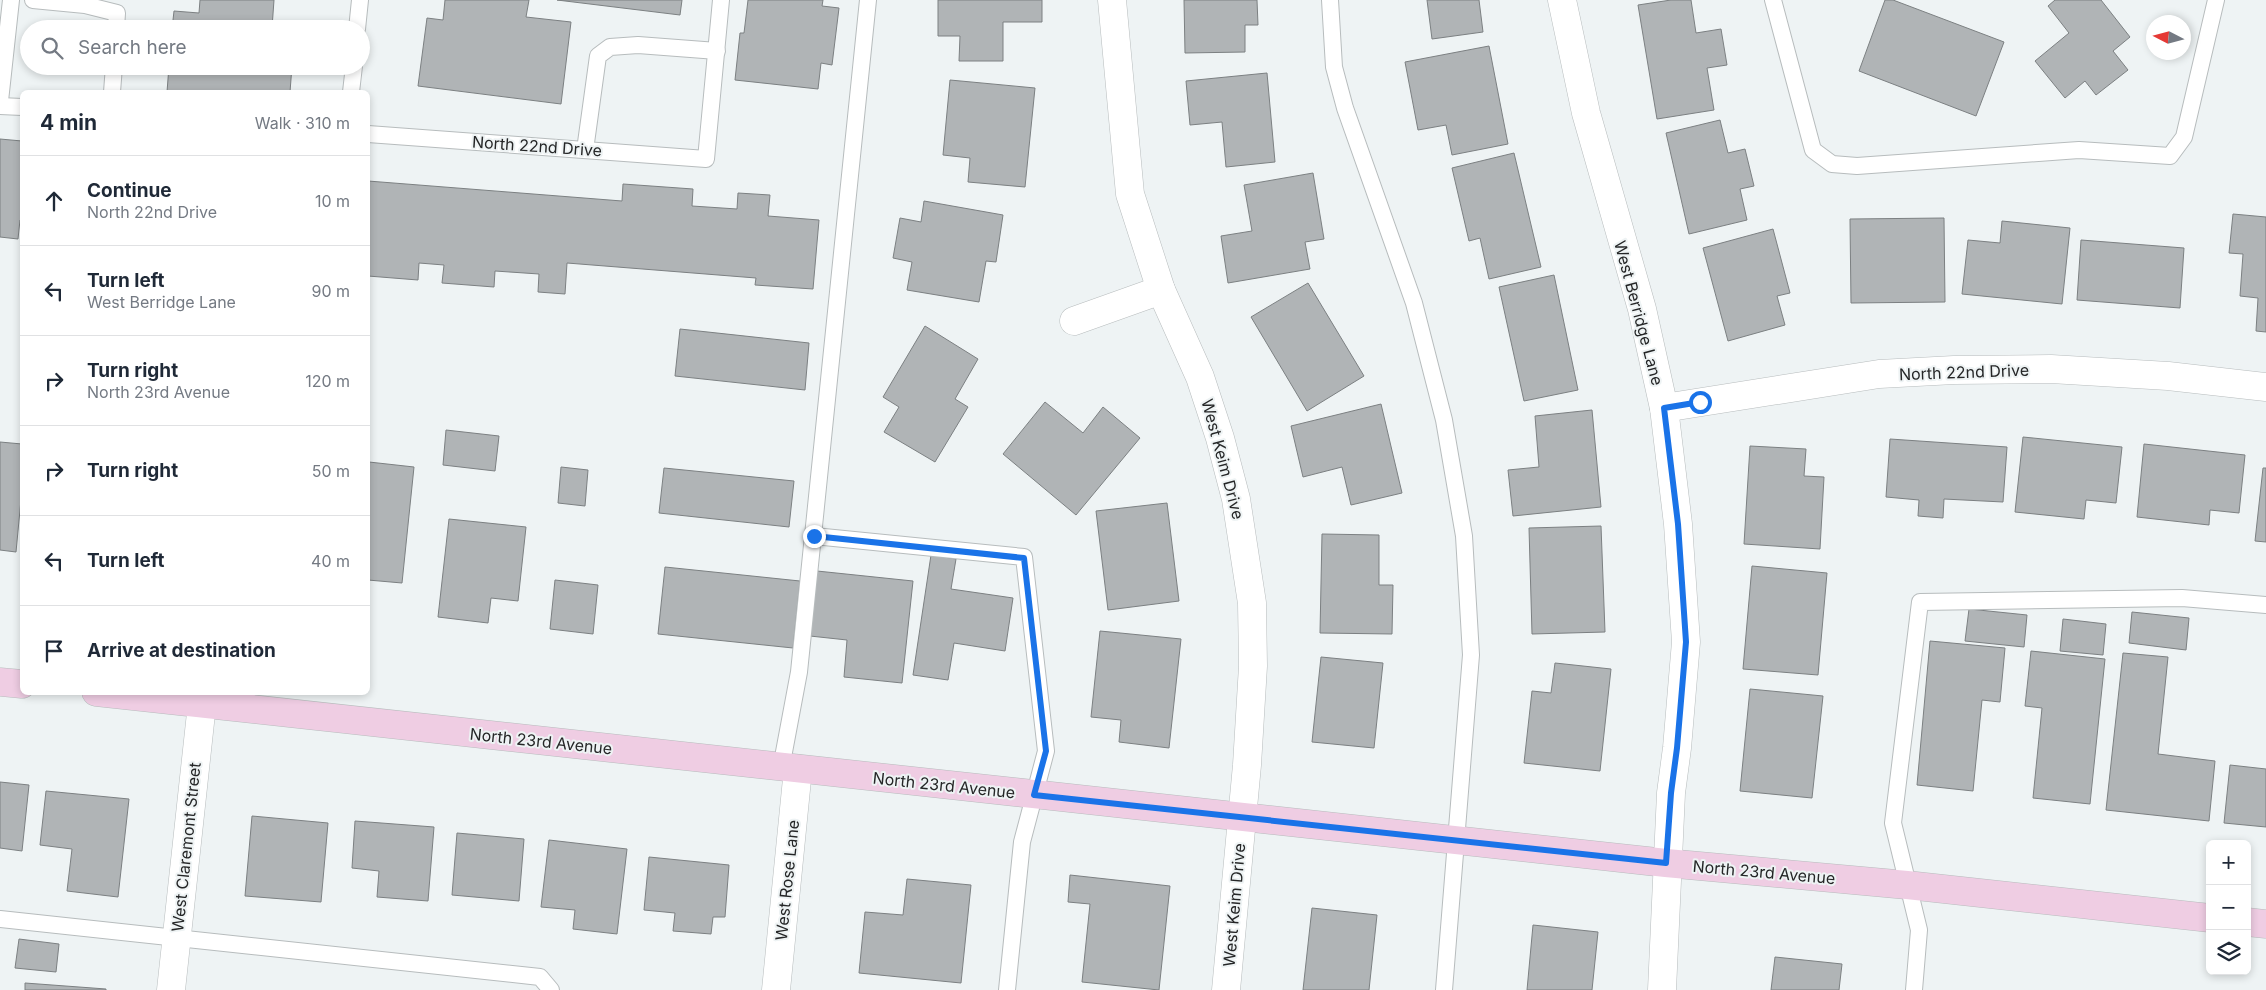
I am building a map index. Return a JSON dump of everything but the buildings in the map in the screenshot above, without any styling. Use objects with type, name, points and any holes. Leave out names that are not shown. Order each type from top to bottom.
[{"type":"street","name":"West Keim Drive","points":[[1112,0],[1130,194],[1161,290],[1200,377],[1220,438],[1236,499],[1252,603],[1253,666],[1242,818],[1226,990]]},
{"type":"street","name":"West Berridge Lane","points":[[1562,0],[1586,113],[1642,310],[1664,408],[1678,524],[1686,642],[1666,863],[1662,990]]},
{"type":"street","points":[[1074,321],[1161,290]]},
{"type":"street","name":"North 22nd Drive","points":[[1664,408],[1878,374],[1954,370],[2070,370],[2168,376],[2266,387]]},
{"type":"street","points":[[0,682],[20,684]]},
{"type":"street","name":"North 23rd Avenue","points":[[149,695],[202,704],[1242,818],[1666,863],[1907,885],[2206,918]]},
{"type":"street","name":"West Claremont Street","points":[[171,990],[202,704]]},
{"type":"street","name":"West Rose Lane","points":[[776,990],[790,769]]},
{"type":"street","points":[[2251,922],[2266,924]]},
{"type":"lane","points":[[0,101],[11,0]]},
{"type":"lane","points":[[34,0],[86,6],[117,13],[117,20]]},
{"type":"lane","points":[[358,20],[360,0]]},
{"type":"lane","points":[[585,150],[598,56],[610,46],[638,45],[717,51],[721,0]]},
{"type":"lane","points":[[790,769],[868,0]]},
{"type":"lane","points":[[1330,0],[1334,67],[1345,108],[1414,304],[1444,420],[1464,536],[1471,654],[1444,990]]},
{"type":"lane","points":[[1773,0],[1813,150],[1832,164],[1857,166],[2078,150],[2170,156],[2184,137],[2216,0]]},
{"type":"lane","name":"North 22nd Drive","points":[[370,134],[706,159],[717,51]]},
{"type":"lane","points":[[112,90],[113,75]]},
{"type":"lane","points":[[351,90],[353,75]]},
{"type":"lane","points":[[0,106],[20,108]]},
{"type":"lane","points":[[814,536],[1024,558],[1046,751],[1022,842],[1007,990]]},
{"type":"lane","points":[[1914,990],[1919,930],[1893,823],[1920,602],[2182,598],[2266,604]]},
{"type":"lane","points":[[0,918],[540,977],[551,990]]},
{"type":"route","points":[[814,536],[1024,558],[1046,751],[1034,795],[1666,863],[1686,642],[1678,524],[1664,408],[1700,402]]}]
